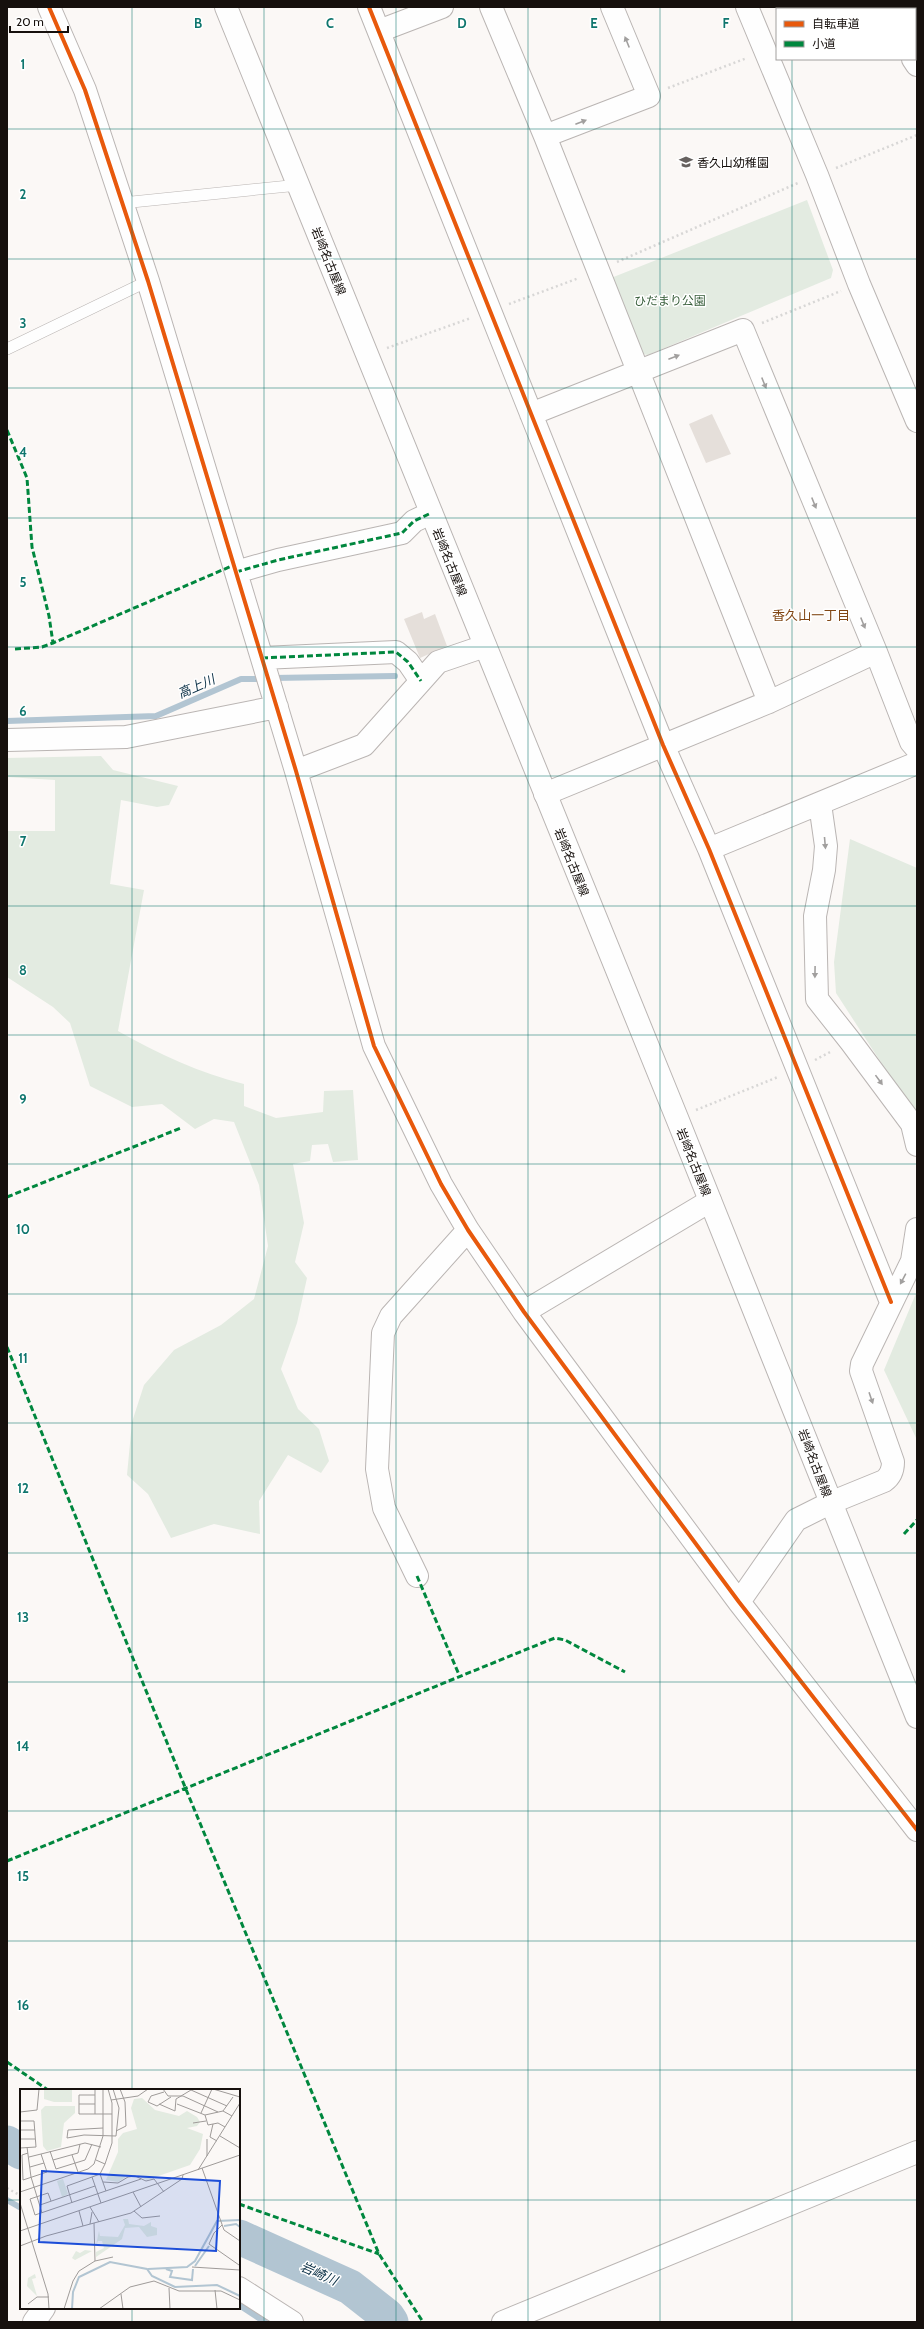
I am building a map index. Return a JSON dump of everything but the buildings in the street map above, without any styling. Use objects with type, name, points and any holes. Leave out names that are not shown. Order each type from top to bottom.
[{"type":"street","points":[[49,7],[85,90],[148,281],[296,771],[374,1046],[441,1184],[468,1230],[524,1312],[739,1602],[917,1830]]},
{"type":"street","name":"岩崎名古屋線","points":[[226,7],[677,1118],[917,1717]]},
{"type":"street","points":[[369,7],[663,746],[710,849],[796,1069],[891,1302]]},
{"type":"street","points":[[379,31],[442,7]]},
{"type":"street","points":[[491,7],[545,136],[597,271],[764,684],[769,702]]},
{"type":"street","points":[[545,136],[649,96],[612,7]]},
{"type":"street","points":[[747,7],[817,175],[858,284],[917,421]]},
{"type":"street","points":[[531,414],[743,330],[876,652],[911,742],[917,749]]},
{"type":"street","points":[[236,572],[278,560],[402,533],[414,520],[431,513]]},
{"type":"street","points":[[296,771],[364,744],[438,662],[485,646]]},
{"type":"street","points":[[266,672],[396,652],[408,662],[421,681]]},
{"type":"street","points":[[545,794],[769,702],[876,652]]},
{"type":"street","points":[[7,740],[126,737],[277,707]]},
{"type":"street","points":[[710,849],[917,763]]},
{"type":"street","points":[[820,804],[826,846],[824,870],[814,916],[815,989],[817,999],[912,1124],[917,1145]]},
{"type":"street","points":[[524,1312],[710,1201]]},
{"type":"street","points":[[739,1602],[790,1526],[804,1516],[830,1502],[884,1481],[888,1478],[893,1468],[893,1462],[861,1371],[862,1364],[912,1261],[917,1229]]},
{"type":"street","points":[[417,1576],[384,1508],[377,1469],[383,1333],[391,1316],[468,1230]]},
{"type":"street","points":[[503,2322],[917,2152]]},
{"type":"street","points":[[240,2289],[292,2322]]},
{"type":"street","points":[[34,2322],[43,2309]]},
{"type":"lane","points":[[122,203],[298,185]]},
{"type":"lane","points":[[7,349],[148,281]]},
{"type":"path","points":[[649,96],[765,52]]},
{"type":"path","points":[[367,355],[597,271],[817,175],[917,135]]},
{"type":"path","points":[[743,330],[858,284]]},
{"type":"path","points":[[677,1118],[796,1069],[851,1042]]},
{"type":"path","points":[[7,2188],[20,2195]]},
{"type":"green space","name":"ひだまり公園","points":[[807,200],[833,270],[831,278],[648,355],[642,354],[606,280]]},
{"type":"green space","points":[[101,756],[113,770],[178,786],[169,805],[157,807],[121,800],[110,884],[144,890],[118,1031],[180,1062],[227,1080],[244,1084],[244,1106],[276,1118],[323,1112],[324,1091],[353,1090],[358,1160],[333,1162],[328,1144],[312,1145],[310,1161],[293,1164],[304,1223],[295,1262],[307,1278],[297,1323],[281,1369],[298,1409],[319,1429],[329,1461],[321,1473],[288,1455],[259,1501],[260,1534],[214,1524],[171,1538],[148,1494],[127,1475],[132,1422],[144,1385],[174,1350],[221,1325],[254,1299],[268,1246],[259,1185],[234,1122],[214,1119],[195,1129],[162,1104],[132,1107],[90,1086],[70,1023],[53,1007],[7,977],[7,831],[55,831],[55,780],[7,777],[7,758]]},
{"type":"green space","points":[[850,839],[917,868],[917,1118],[836,993],[834,962]]},
{"type":"green space","points":[[917,1291],[917,1440],[884,1370]]},
{"type":"waterway","name":"高上川","points":[[273,678],[395,676]]},
{"type":"waterway","name":"高上川","points":[[7,721],[156,716],[241,679],[263,679]]},
{"type":"waterway","name":"岩崎川","points":[[7,2143],[20,2151]]},
{"type":"waterway","points":[[7,2200],[20,2207]]},
{"type":"waterway","name":"岩崎川","points":[[240,2237],[350,2287],[387,2316],[391,2322]]},
{"type":"waterway","points":[[240,2306],[265,2322]]},
{"type":"marked path","points":[[7,430],[27,478],[32,547],[49,616],[53,643]]},
{"type":"marked path","points":[[236,572],[278,560],[402,533],[414,521],[431,513]]},
{"type":"marked path","points":[[15,649],[42,647],[53,643],[234,565]]},
{"type":"marked path","points":[[262,658],[396,652],[408,662],[421,681]]},
{"type":"marked path","points":[[7,1197],[181,1128]]},
{"type":"marked path","points":[[7,1347],[185,1787],[379,2254],[423,2322]]},
{"type":"marked path","points":[[904,1534],[917,1520]]},
{"type":"marked path","points":[[417,1576],[460,1677]]},
{"type":"marked path","points":[[7,1861],[555,1638],[565,1640],[625,1672]]},
{"type":"marked path","points":[[7,2062],[47,2089]]},
{"type":"marked path","points":[[240,2204],[379,2254]]},
{"type":"cycle path","points":[[49,7],[85,90],[148,281],[296,771],[374,1046],[441,1184],[468,1230],[524,1312],[739,1602],[917,1830]]},
{"type":"cycle path","points":[[369,7],[663,745],[709,849],[891,1302]]},
{"type":"place","name":"香久山幼稚園","points":[[686,162]]},
{"type":"district","name":"香久山一丁目","points":[[811,615]]}]
